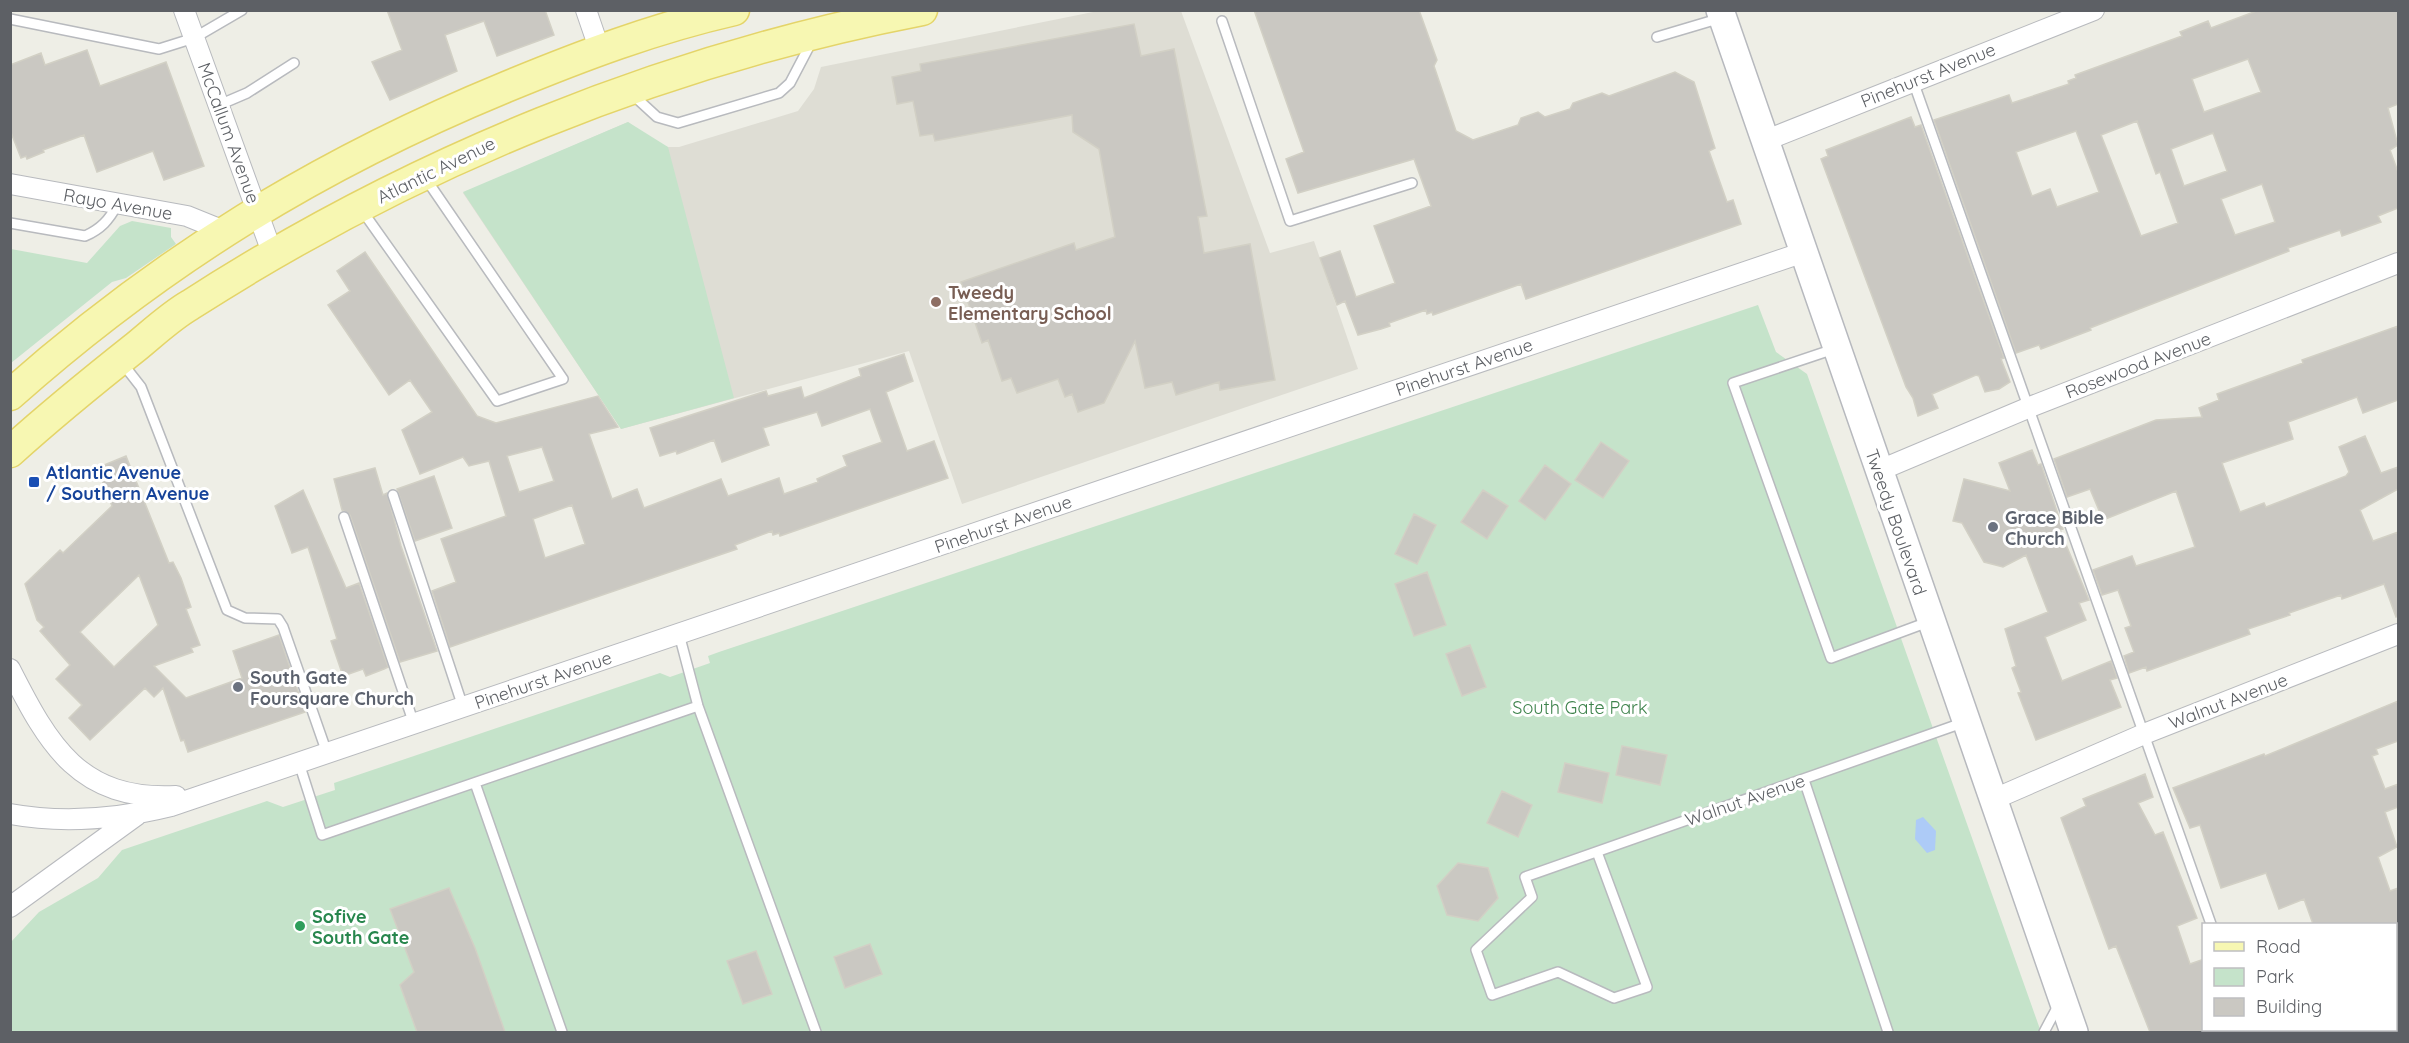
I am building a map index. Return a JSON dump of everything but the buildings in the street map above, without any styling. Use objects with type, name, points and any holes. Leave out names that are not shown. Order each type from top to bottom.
[{"type":"main road","points":[[10,395],[56,354],[182,258],[257,210],[334,165],[432,117],[599,48],[688,21],[734,10]]},
{"type":"main road","name":"Atlantic Avenue","points":[[10,452],[64,404],[187,306],[360,207],[521,129],[628,91],[817,32],[922,10]]},
{"type":"main road","name":"Tweedy Boulevard","points":[[1721,14],[2074,1032]]},
{"type":"street","name":"McCallum Avenue","points":[[184,10],[273,255]]},
{"type":"street","points":[[586,10],[599,48]]},
{"type":"street","name":"Pinehurst Avenue","points":[[1764,141],[2094,10]]},
{"type":"street","name":"Rayo Avenue","points":[[10,184],[187,216],[224,231]]},
{"type":"street","name":"Pinehurst Avenue","points":[[10,814],[67,820],[139,814],[203,795],[1804,252]]},
{"type":"street","name":"Rosewood Avenue","points":[[1878,471],[2030,407],[2398,263]]},
{"type":"street","name":"Walnut Avenue","points":[[1992,800],[2144,734],[2398,634]]},
{"type":"street","name":"Pinehurst Avenue","points":[[10,669],[52,742],[74,766],[98,784],[124,794],[154,797],[203,795]]},
{"type":"street","name":"Pinehurst Avenue","points":[[10,907],[139,814]]},
{"type":"lane","points":[[10,19],[159,49],[194,38],[242,10]]},
{"type":"lane","points":[[1657,37],[1721,14]]},
{"type":"lane","points":[[1222,21],[1290,221],[1412,183]]},
{"type":"lane","points":[[628,91],[657,117],[678,123],[779,93],[790,83],[817,32]]},
{"type":"lane","points":[[219,105],[247,93],[294,63]]},
{"type":"lane","points":[[1913,81],[2211,923]]},
{"type":"lane","points":[[360,207],[497,401],[563,379],[424,176]]},
{"type":"lane","points":[[10,223],[85,236],[96,231],[108,221],[117,205]]},
{"type":"lane","points":[[1836,348],[1733,383],[1831,658],[1930,622]]},
{"type":"lane","points":[[119,360],[141,387],[227,610],[245,618],[278,619],[283,627],[327,753]]},
{"type":"lane","points":[[393,495],[463,707]]},
{"type":"lane","points":[[344,517],[414,724]]},
{"type":"lane","points":[[679,634],[698,706],[816,1032]]},
{"type":"lane","points":[[299,763],[322,835],[698,706]]},
{"type":"lane","name":"Walnut Avenue","points":[[1597,852],[1647,987],[1614,998],[1558,972],[1492,995],[1476,950],[1532,897],[1525,877],[1965,722]]},
{"type":"lane","points":[[1804,780],[1888,1032]]},
{"type":"lane","points":[[475,783],[562,1032]]},
{"type":"lane","points":[[2044,1032],[2062,999]]},
{"type":"shaded area","name":"Tweedy Elementary School","points":[[1098,11],[1181,11],[1270,253],[1314,241],[1358,369],[962,504],[909,351],[621,429],[463,193],[628,122],[657,143],[668,147],[679,147],[798,111],[814,89],[821,67]]},
{"type":"green space","points":[[628,122],[668,147],[734,398],[621,429],[463,192]]},
{"type":"green space","points":[[132,221],[171,228],[171,237],[176,244],[126,278],[112,282],[11,363],[11,249],[87,263],[120,226]]},
{"type":"green space","name":"South Gate Park","points":[[1758,305],[1776,352],[1807,374],[2041,1032],[11,1032],[10,943],[39,912],[98,878],[122,850],[267,801],[283,807],[335,790],[334,783],[660,673],[670,677],[710,663],[708,656],[719,652]]},
{"type":"water","points":[[1923,817],[1936,831],[1935,850],[1927,853],[1915,839],[1916,820]]},
{"type":"place","name":"Tweedy Elementary School","points":[[936,302]]},
{"type":"place","name":"Atlantic Avenue / Southern Avenue","points":[[34,482]]},
{"type":"place","name":"Grace Bible Church","points":[[1993,527]]},
{"type":"place","name":"South Gate Foursquare Church","points":[[238,687]]},
{"type":"place","name":"Sofive South Gate","points":[[300,926]]}]
